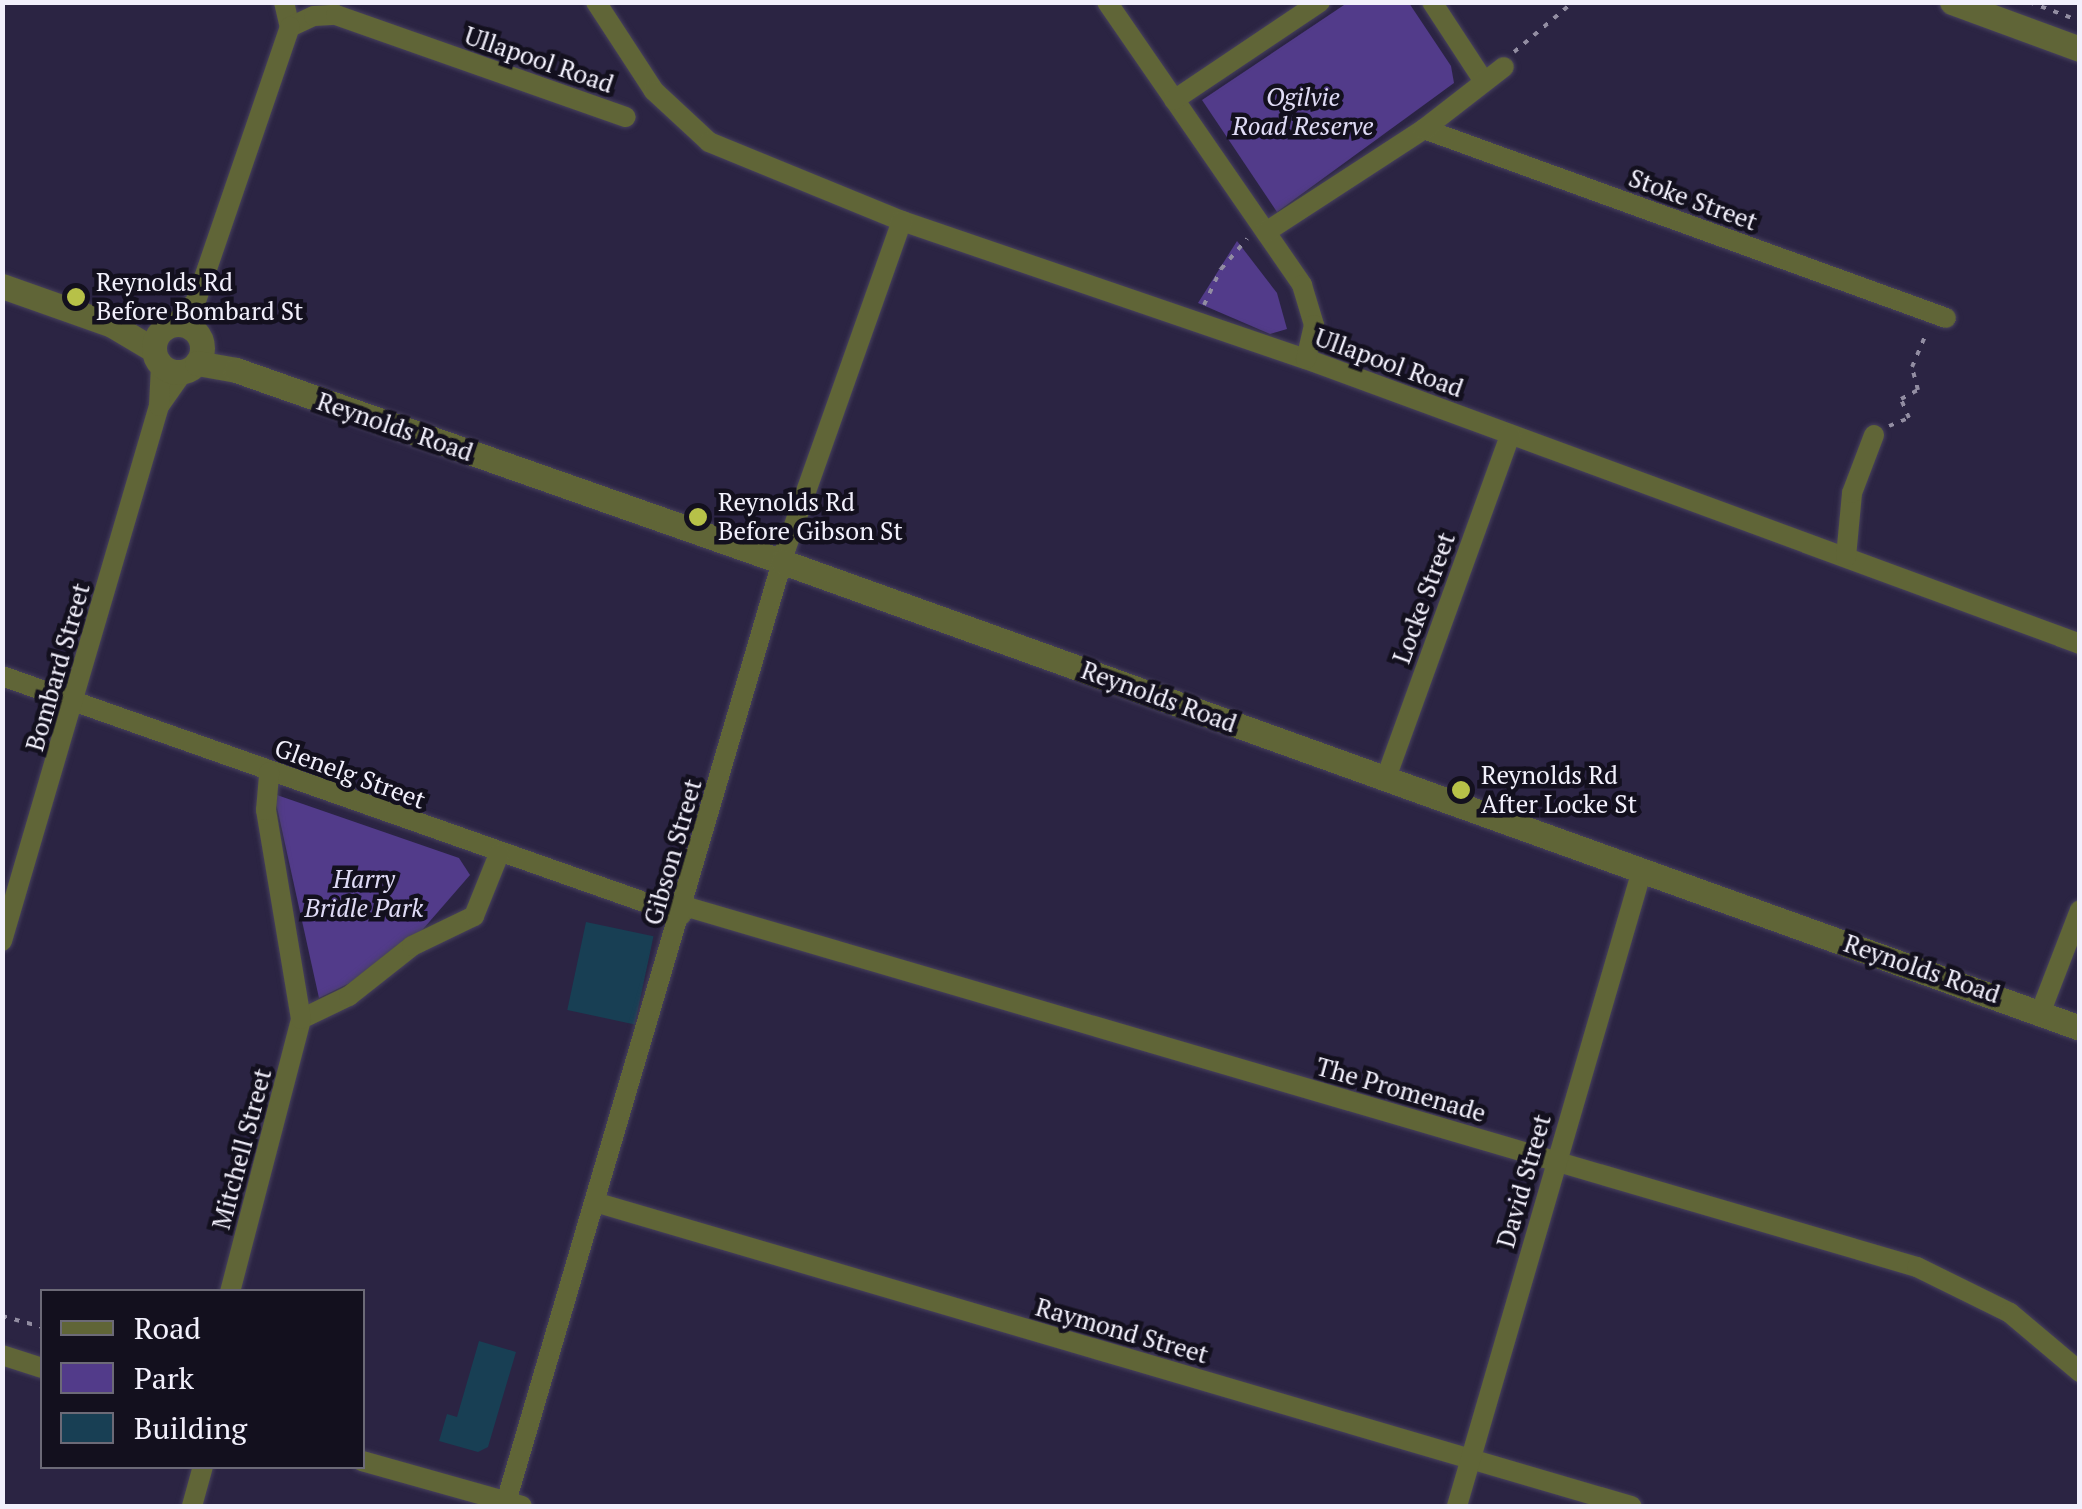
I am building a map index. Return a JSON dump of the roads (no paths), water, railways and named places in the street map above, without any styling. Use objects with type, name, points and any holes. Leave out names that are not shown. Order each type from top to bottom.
[{"type":"street","points":[[2,286],[178,347],[288,49],[290,27],[284,2]]},
{"type":"street","name":"Ullapool Road","points":[[596,2],[684,124],[710,142],[902,220],[1306,360],[2080,644]]},
{"type":"street","points":[[1107,2],[1174,100],[1256,235],[1309,300],[1314,325],[1306,360]]},
{"type":"street","points":[[1174,100],[1320,2]]},
{"type":"street","points":[[1432,2],[1482,80]]},
{"type":"street","points":[[1952,2],[2080,49]]},
{"type":"street","name":"Ullapool Road","points":[[290,27],[314,16],[336,16],[626,117]]},
{"type":"street","points":[[1256,235],[1424,129],[1482,80],[1504,67]]},
{"type":"street","name":"Stoke Street","points":[[1424,129],[1946,318]]},
{"type":"street","name":"Gibson Street","points":[[514,1504],[782,562],[902,220]]},
{"type":"street","name":"Reynolds Road","points":[[178,347],[2042,1010],[2080,1028]]},
{"type":"street","name":"Bombard Street","points":[[2,941],[178,347]]},
{"type":"street","name":"Locke Street","points":[[1386,778],[1510,434]]},
{"type":"street","points":[[1846,557],[1852,493],[1874,435]]},
{"type":"street","name":"Glenelg Street","points":[[2,676],[499,854],[682,911]]},
{"type":"street","points":[[270,772],[266,810],[301,1019],[348,996],[412,946],[474,916],[499,854]]},
{"type":"street","name":"David Street","points":[[1457,1506],[1642,870]]},
{"type":"street","points":[[2042,1010],[2080,910]]},
{"type":"street","name":"The Promenade","points":[[682,911],[1555,1160],[1931,1272],[2010,1313],[2080,1372]]},
{"type":"street","name":"Mitchell Street","points":[[231,1289],[301,1019]]},
{"type":"street","name":"Raymond Street","points":[[598,1203],[1632,1506]]},
{"type":"street","points":[[2,1355],[40,1367]]},
{"type":"street","points":[[365,1462],[514,1504]]},
{"type":"street","points":[[192,1506],[202,1469]]},
{"type":"place","name":"Reynolds Rd Before Bombard St","points":[[76,297]]},
{"type":"place","name":"Reynolds Rd Before Gibson St","points":[[698,517]]},
{"type":"place","name":"Reynolds Rd After Locke St","points":[[1461,790]]},
{"type":"park label","name":"Ogilvie Road Reserve","points":[[1303,112]]},
{"type":"park label","name":"Harry Bridle Park","points":[[364,894]]}]
